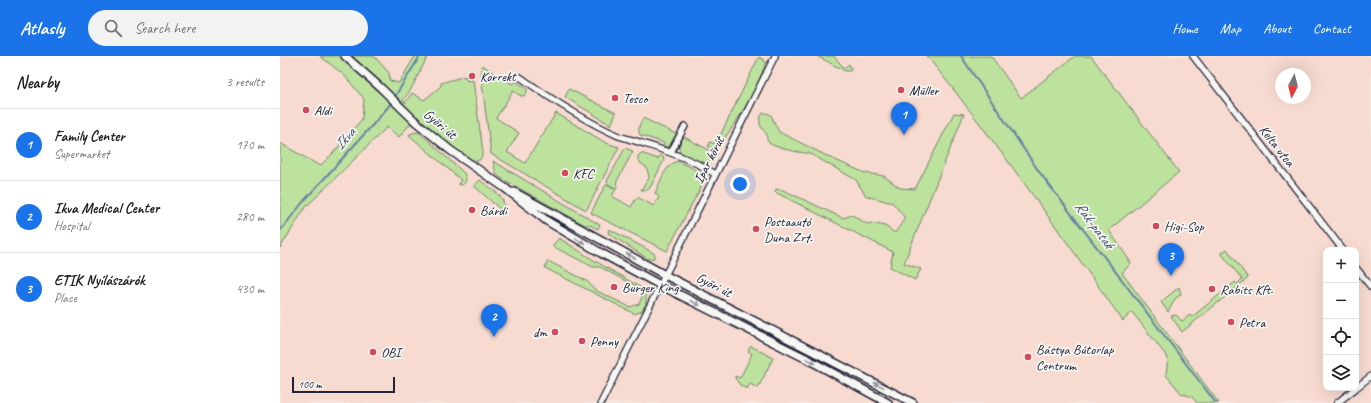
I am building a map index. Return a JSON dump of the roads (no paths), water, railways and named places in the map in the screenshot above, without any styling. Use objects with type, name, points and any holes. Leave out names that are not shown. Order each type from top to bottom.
[{"type":"main road","name":"Győri út","points":[[345,56],[450,150],[505,188],[546,221],[660,285],[811,361],[888,403]]},
{"type":"main road","name":"Győri út","points":[[505,188],[524,196],[665,275],[913,403]]},
{"type":"street","name":"Ipar körút","points":[[601,403],[775,56]]},
{"type":"street","name":"Kelta utca","points":[[1193,56],[1341,247]]},
{"type":"street","points":[[520,77],[564,107],[601,128],[626,138],[671,152],[706,168],[715,174]]},
{"type":"street","points":[[671,152],[685,126]]},
{"type":"street","points":[[1359,272],[1371,287]]},
{"type":"street","points":[[1359,386],[1371,376]]},
{"type":"street","points":[[1337,403],[1352,391]]},
{"type":"waterway","name":"Ikva","points":[[394,98],[420,56]]},
{"type":"waterway","name":"Rák-patak","points":[[961,56],[1040,173],[1216,403]]},
{"type":"waterway","name":"Ikva","points":[[280,231],[303,202],[392,102]]},
{"type":"place","name":"Korrekt","points":[[472,76]]},
{"type":"place","name":"Müller","points":[[901,90]]},
{"type":"place","name":"Tesco","points":[[615,98]]},
{"type":"place","name":"Aldi","points":[[306,110]]},
{"type":"place","name":"Family Center","points":[[904,135]]},
{"type":"place","name":"KFC","points":[[565,173]]},
{"type":"place","name":"Bárdi","points":[[472,210]]},
{"type":"place","name":"Higi-Sop","points":[[1156,226]]},
{"type":"place","name":"Postaautó Duna Zrt.","points":[[756,229]]},
{"type":"place","name":"ETIK Nyílászárók","points":[[1171,276]]},
{"type":"place","name":"Burger King","points":[[614,287]]},
{"type":"place","name":"Rabits Kft.","points":[[1212,289]]},
{"type":"place","name":"Petra","points":[[1231,322]]},
{"type":"place","name":"dm","points":[[555,332]]},
{"type":"place","name":"Ikva Medical Center","points":[[494,337]]},
{"type":"place","name":"Penny","points":[[582,341]]},
{"type":"place","name":"OBI","points":[[373,352]]},
{"type":"place","name":"Bástya Bútorlap Centrum","points":[[1028,357]]}]
